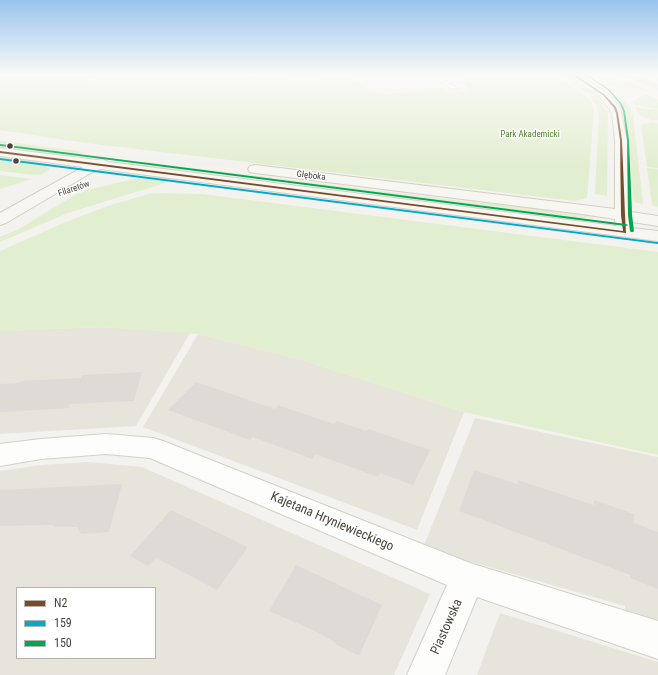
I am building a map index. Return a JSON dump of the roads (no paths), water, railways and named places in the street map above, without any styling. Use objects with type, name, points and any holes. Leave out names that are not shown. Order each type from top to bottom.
[{"type":"main road","points":[[613,106],[617,113],[622,156],[623,215],[625,232]]},
{"type":"main road","name":"Głęboka","points":[[0,138],[94,149],[153,164],[658,236]]},
{"type":"main road","points":[[94,149],[101,157],[97,164]]},
{"type":"main road","name":"Głęboka","points":[[0,152],[97,164],[153,164],[582,209],[658,221]]},
{"type":"main road","name":"Filaretów","points":[[0,220],[97,164]]},
{"type":"main road","name":"Filaretów","points":[[21,209],[82,186],[153,164]]},
{"type":"street","name":"Kajetana Hryniewieckiego","points":[[0,456],[41,449],[106,444],[153,448],[468,578],[658,640]]},
{"type":"street","name":"Piastowska","points":[[426,675],[468,578]]},
{"type":"park label","name":"Park Akademicki","points":[[530,135]]}]
